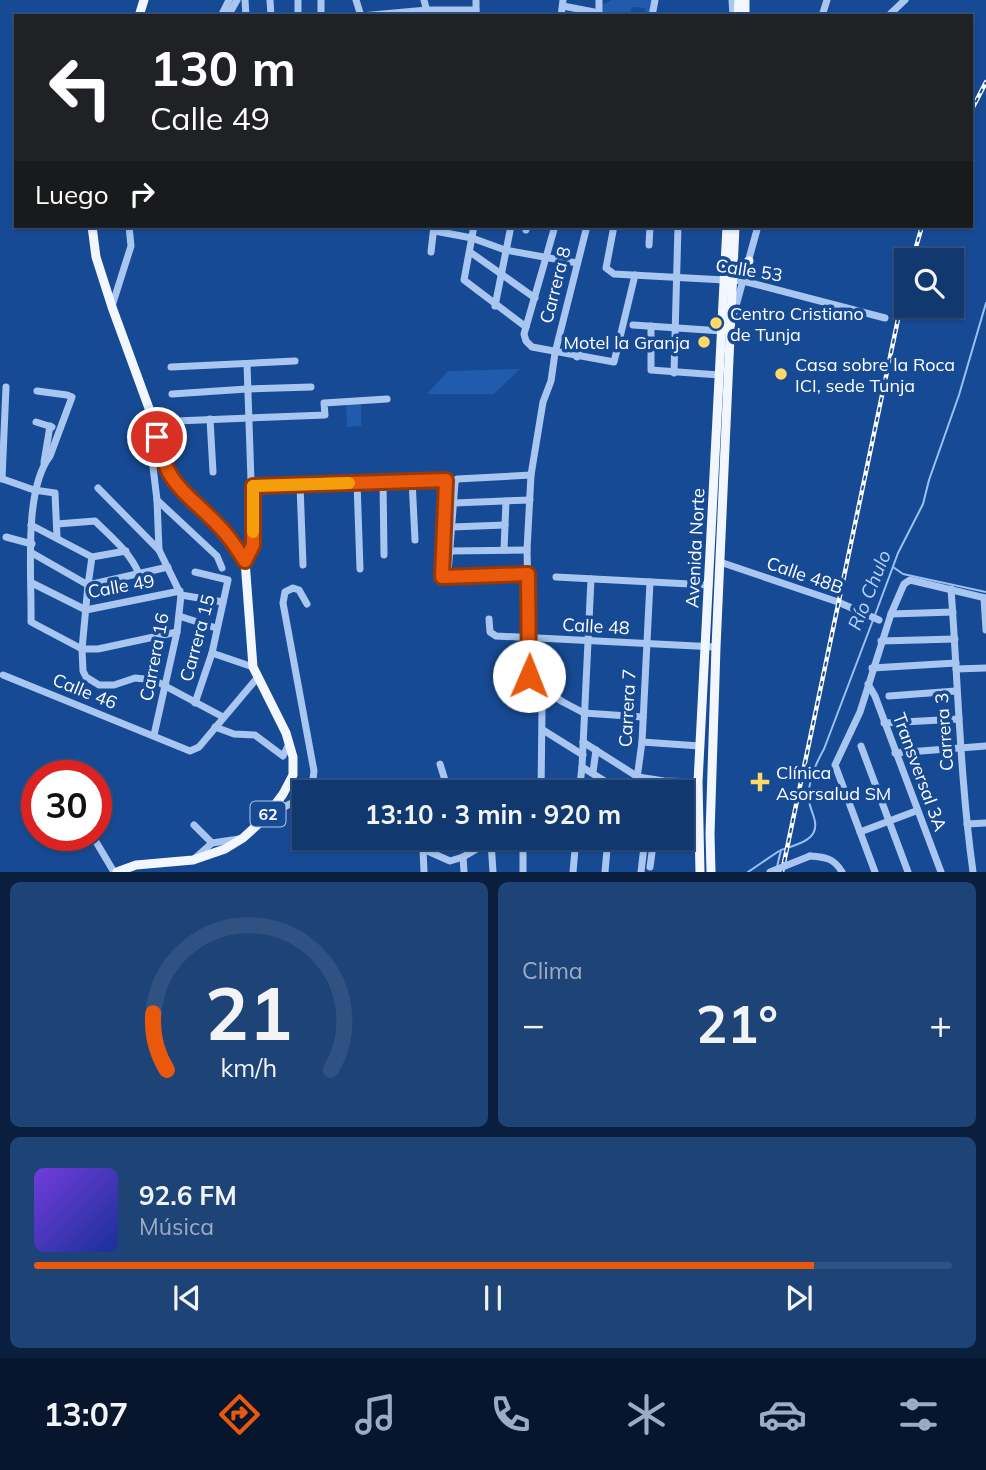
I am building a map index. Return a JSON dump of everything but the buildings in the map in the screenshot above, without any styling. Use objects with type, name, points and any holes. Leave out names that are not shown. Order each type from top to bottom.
[{"type":"main road","points":[[92,228],[96,257],[154,422],[160,452],[169,475],[184,495],[225,533],[245,561]]},
{"type":"main road","name":"Avenida Norte","points":[[711,872],[709,585],[722,331],[733,261],[728,228]]},
{"type":"main road","name":"Avenida Norte","points":[[700,872],[700,746],[720,562],[730,324],[728,228]]},
{"type":"main road","points":[[733,261],[741,266],[748,261]]},
{"type":"main road","name":"62","points":[[116,872],[136,864],[193,860],[225,849],[243,838],[266,817],[293,775],[293,757],[289,744],[253,667],[245,561]]},
{"type":"street","points":[[424,0],[427,13]]},
{"type":"street","points":[[405,14],[476,13],[476,0]]},
{"type":"street","points":[[563,3],[599,14],[599,0]]},
{"type":"street","points":[[890,14],[905,0]]},
{"type":"street","points":[[112,307],[131,246],[129,228]]},
{"type":"street","points":[[431,252],[434,228],[505,250],[577,263]]},
{"type":"street","points":[[474,228],[464,280],[526,327]]},
{"type":"street","points":[[495,306],[510,228]]},
{"type":"street","points":[[554,228],[524,334],[532,347],[614,362],[635,275]]},
{"type":"street","name":"Carrera 8","points":[[584,713],[540,687],[529,676],[527,550],[531,475],[538,427],[586,228]]},
{"type":"street","name":"Calle 53","points":[[614,228],[606,268],[614,274],[743,281],[886,318]]},
{"type":"street","points":[[649,245],[650,228]]},
{"type":"street","points":[[674,373],[678,228]]},
{"type":"street","points":[[730,324],[757,228]]},
{"type":"street","points":[[470,252],[535,298]]},
{"type":"street","points":[[633,325],[722,331]]},
{"type":"street","points":[[651,326],[650,370],[719,375]]},
{"type":"street","points":[[577,357],[581,343]]},
{"type":"street","points":[[171,367],[295,361]]},
{"type":"street","points":[[245,561],[253,545],[247,364]]},
{"type":"street","points":[[6,387],[1,478],[34,490],[55,493],[57,537]]},
{"type":"street","points":[[172,394],[312,387]]},
{"type":"street","points":[[37,391],[71,398],[48,459],[44,463]]},
{"type":"street","points":[[176,421],[325,415],[324,403],[387,399]]},
{"type":"street","points":[[210,419],[213,472]]},
{"type":"street","points":[[36,422],[60,429]]},
{"type":"street","name":"Carrera 16","points":[[154,422],[150,442],[157,500],[159,550],[180,593],[177,632],[154,735]]},
{"type":"street","points":[[50,426],[44,463],[34,490],[31,622],[82,649],[98,649],[177,632]]},
{"type":"street","points":[[445,575],[457,479],[531,475]]},
{"type":"street","points":[[253,486],[443,479],[447,484],[445,575]]},
{"type":"street","points":[[412,480],[415,540]]},
{"type":"street","points":[[383,481],[384,555]]},
{"type":"street","points":[[357,482],[359,569]]},
{"type":"street","points":[[300,485],[303,565]]},
{"type":"street","points":[[98,488],[159,550]]},
{"type":"street","points":[[157,500],[217,556],[222,568]]},
{"type":"street","points":[[454,503],[530,500]]},
{"type":"street","points":[[504,550],[506,501]]},
{"type":"street","points":[[57,524],[95,522],[134,560],[139,573]]},
{"type":"street","points":[[32,525],[92,557],[126,551]]},
{"type":"street","points":[[452,527],[505,525]]},
{"type":"street","points":[[6,537],[32,544]]},
{"type":"street","points":[[450,551],[527,550]]},
{"type":"street","points":[[32,552],[88,585],[168,567]]},
{"type":"street","points":[[92,557],[82,649],[83,671],[89,680],[99,685],[114,685],[135,678],[154,680],[223,717]]},
{"type":"street","name":"Calle 48B","points":[[720,562],[838,602],[879,621]]},
{"type":"street","name":"Carrera 15","points":[[195,572],[228,580],[212,653],[195,703]]},
{"type":"street","points":[[445,575],[528,574]]},
{"type":"street","points":[[556,577],[709,585]]},
{"type":"street","points":[[580,780],[591,579]]},
{"type":"street","name":"Carrera 7","points":[[637,780],[642,742],[650,582]]},
{"type":"street","points":[[906,582],[985,598],[986,630]]},
{"type":"street","points":[[875,872],[835,765],[860,712],[881,641],[906,582]]},
{"type":"street","points":[[876,656],[882,630],[879,621],[887,615],[906,582]]},
{"type":"street","name":"Calle 49","points":[[32,583],[86,610],[180,593],[223,602]]},
{"type":"street","points":[[307,604],[299,590],[293,588],[285,592],[283,603],[314,771],[312,780]]},
{"type":"street","name":"Carrera 3","points":[[951,589],[956,691],[973,872]]},
{"type":"street","points":[[891,614],[953,612]]},
{"type":"street","points":[[178,616],[216,628]]},
{"type":"street","name":"Calle 48","points":[[489,619],[490,632],[493,634],[529,639],[711,647]]},
{"type":"street","points":[[881,641],[955,639]]},
{"type":"street","points":[[212,653],[253,667]]},
{"type":"street","points":[[872,668],[986,668]]},
{"type":"street","name":"Calle 46","points":[[3,675],[187,750],[194,750],[215,727]]},
{"type":"street","points":[[258,677],[215,727],[234,734],[255,735],[283,755],[289,744]]},
{"type":"street","name":"Transversal 3A","points":[[868,684],[875,696],[941,872]]},
{"type":"street","points":[[889,696],[956,691]]},
{"type":"street","points":[[541,780],[542,709]]},
{"type":"street","points":[[584,713],[643,717]]},
{"type":"street","points":[[884,723],[959,719]]},
{"type":"street","points":[[543,730],[583,755]]},
{"type":"street","points":[[583,742],[638,777],[698,782]]},
{"type":"street","points":[[642,742],[700,746]]},
{"type":"street","points":[[861,746],[908,872]]},
{"type":"street","points":[[895,753],[986,746]]},
{"type":"street","points":[[593,772],[596,750]]},
{"type":"street","points":[[440,764],[445,780]]},
{"type":"street","points":[[582,767],[603,780]]},
{"type":"street","points":[[266,817],[292,804]]},
{"type":"street","points":[[860,832],[916,811]]},
{"type":"street","points":[[967,824],[986,823]]},
{"type":"street","points":[[194,825],[212,843]]},
{"type":"street","points":[[193,860],[212,843],[243,838]]},
{"type":"street","points":[[694,842],[698,845]]},
{"type":"street","points":[[423,850],[424,872]]},
{"type":"street","points":[[425,850],[450,861],[473,850]]},
{"type":"street","points":[[491,850],[493,872]]},
{"type":"street","points":[[523,850],[523,872]]},
{"type":"street","points":[[573,872],[575,850]]},
{"type":"street","points":[[605,872],[607,850]]},
{"type":"street","points":[[641,872],[644,850]]},
{"type":"street","points":[[650,867],[652,850]]},
{"type":"street","points":[[102,851],[116,872]]},
{"type":"street","points":[[463,856],[464,872]]},
{"type":"street","points":[[770,872],[810,856],[826,857],[836,862],[842,872]]},
{"type":"shaded area","points":[[612,0],[654,0],[650,14],[644,14],[645,8],[632,7],[630,14],[603,14],[602,5]]},
{"type":"shaded area","points":[[520,369],[494,394],[427,394],[448,371]]},
{"type":"shaded area","points":[[346,404],[361,404],[361,426],[347,427]]},
{"type":"waterway","name":"Río Chulo","points":[[875,615],[898,553],[923,504],[986,303]]},
{"type":"waterway","points":[[893,567],[903,574],[986,592]]},
{"type":"waterway","name":"Río Chulo","points":[[777,867],[781,850],[799,844],[813,834],[814,819],[809,801],[811,781],[873,620]]},
{"type":"waterway","points":[[748,872],[779,851]]},
{"type":"railway","points":[[973,107],[986,82]]},
{"type":"railway","points":[[916,248],[921,228]]},
{"type":"railway","points":[[782,872],[898,318]]},
{"type":"slow traffic","points":[[253,532],[253,486],[349,483]]},
{"type":"place","name":"Centro Cristiano de Tunja","points":[[716,323]]},
{"type":"place","name":"Motel la Granja","points":[[704,342]]},
{"type":"place","name":"Casa sobre la Roca ICI, sede Tunja","points":[[781,374]]},
{"type":"place","name":"Clínica Asorsalud SM","points":[[760,782]]},
{"type":"route","points":[[157,437],[163,462],[177,487],[225,533],[245,561],[253,545],[253,486],[446,480],[440,573],[446,579],[528,574],[529,676]]}]
